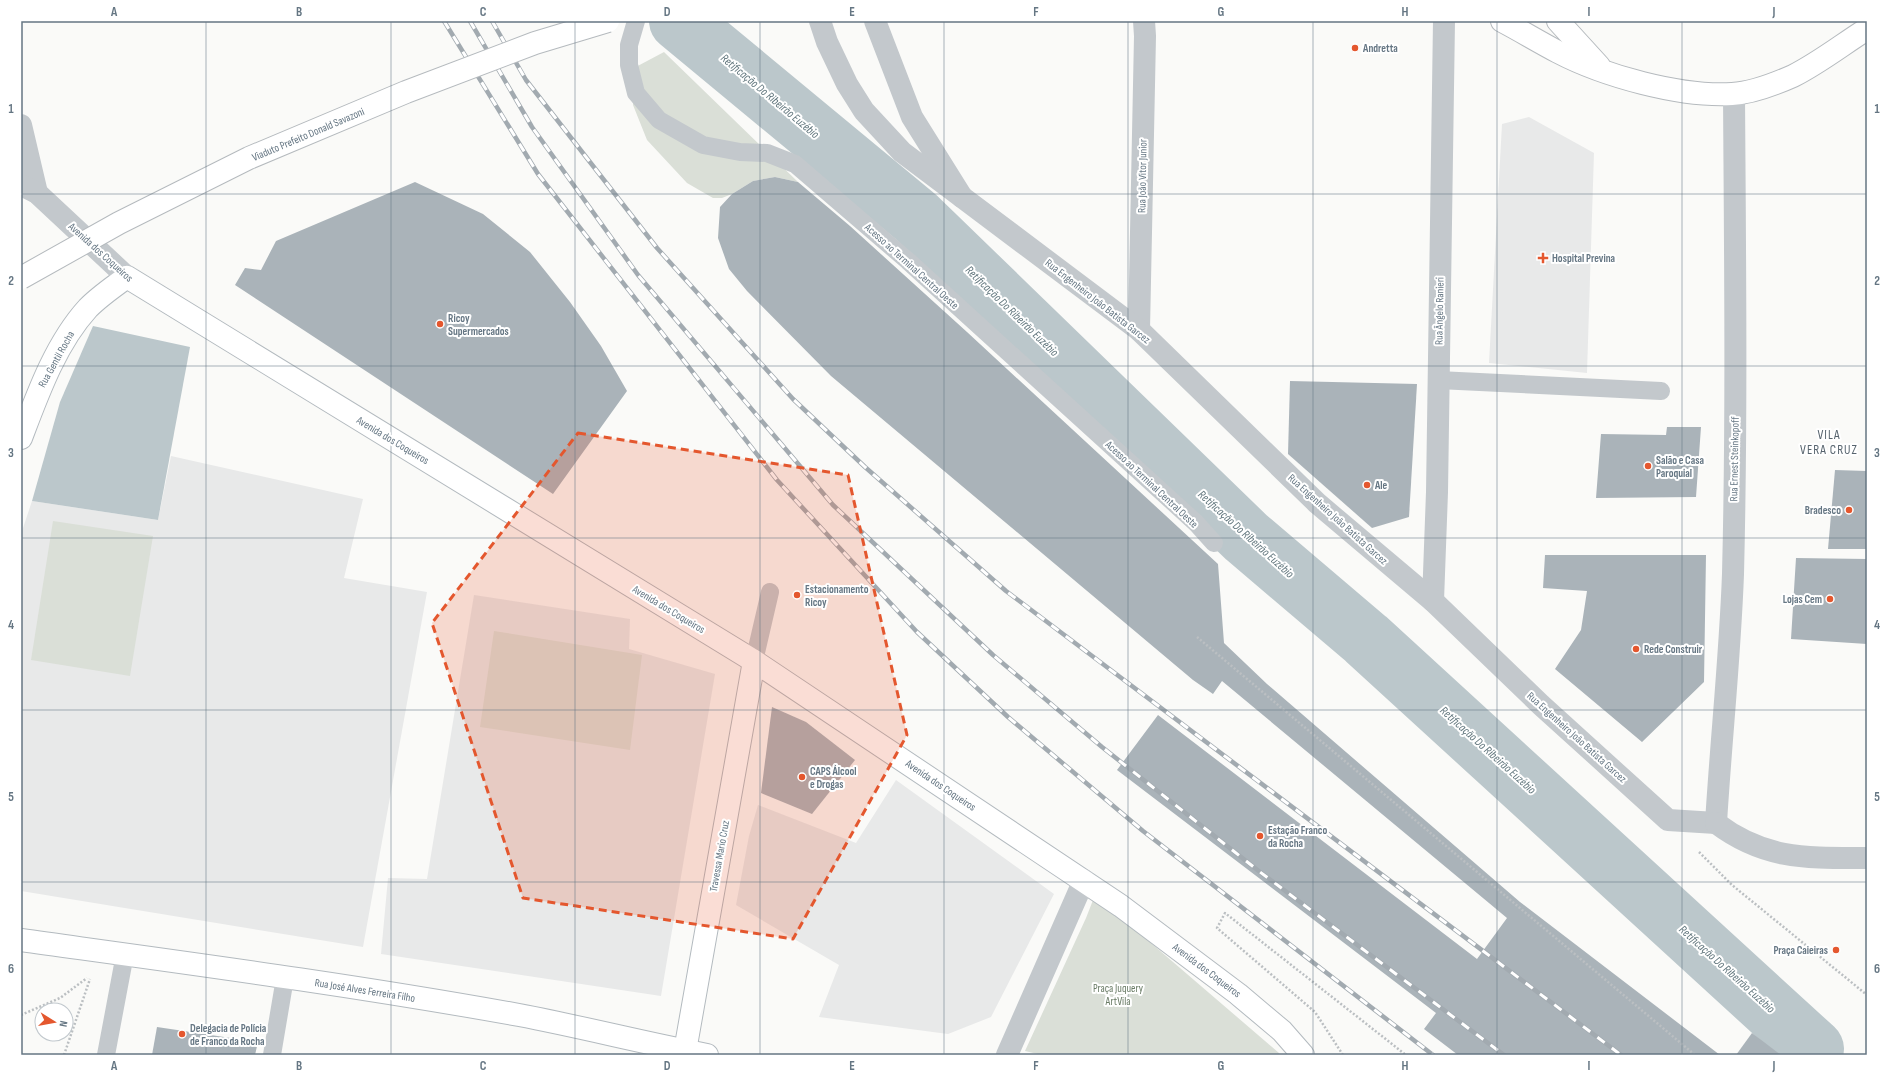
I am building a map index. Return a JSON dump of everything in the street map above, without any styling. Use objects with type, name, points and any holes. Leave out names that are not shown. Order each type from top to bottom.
[{"type":"main road","name":"Viaduto Prefeito Donald Savazoni","points":[[21,278],[119,223],[249,158],[406,92],[535,43],[608,21]]},
{"type":"main road","points":[[1502,21],[1559,52],[1603,70],[1644,84],[1698,95],[1734,94],[1766,86],[1793,76],[1867,29]]},
{"type":"main road","points":[[1558,21],[1603,70]]},
{"type":"main road","name":"Rua Gentil Rocha","points":[[21,438],[39,390],[66,338],[88,308],[106,291],[127,277]]},
{"type":"main road","name":"Avenida dos Coqueiros","points":[[127,277],[754,661],[1084,880],[1238,994],[1282,1031],[1303,1055]]},
{"type":"main road","name":"Travessa Mario Cruz","points":[[685,1051],[754,661]]},
{"type":"main road","name":"Rua José Alves Ferreira Filho","points":[[21,940],[125,954],[519,1015],[707,1055]]},
{"type":"street","name":"Rua Engenheiro João Batista Garcez","points":[[820,21],[827,42],[847,84],[864,111],[902,152],[1140,330],[1317,503],[1433,601],[1541,705],[1668,820]]},
{"type":"street","name":"Rua Engenheiro João Batista Garcez","points":[[875,21],[912,117],[962,198]]},
{"type":"street","name":"Rua João Vitor Junior","points":[[1140,330],[1145,44],[1144,21]]},
{"type":"street","name":"Rua Ângelo Ranieri","points":[[1433,601],[1437,492],[1444,21]]},
{"type":"street","name":"Rua Ernest Steinkopoff","points":[[1716,823],[1725,712],[1733,575],[1736,335],[1734,94]]},
{"type":"street","points":[[21,125],[29,189]]},
{"type":"street","name":"Avenida dos Coqueiros","points":[[29,189],[127,277]]},
{"type":"street","points":[[1668,820],[1716,823],[1733,836],[1759,848],[1787,856],[1867,858]]},
{"type":"street","points":[[1007,1055],[1084,880]]},
{"type":"lane","name":"Acesso ao Terminal Central Oeste","points":[[636,21],[629,45],[629,65],[636,93],[658,120],[703,145],[740,152],[768,153],[795,164],[908,261],[1196,523],[1214,543]]},
{"type":"lane","points":[[1438,380],[1661,391]]},
{"type":"lane","points":[[754,661],[770,592]]},
{"type":"lane","points":[[106,1055],[125,954]]},
{"type":"lane","points":[[272,1055],[284,978]]},
{"type":"path","points":[[1197,637],[1695,1055]]},
{"type":"path","points":[[1668,820],[1732,885],[1867,995]]},
{"type":"path","points":[[1343,1055],[1315,1012],[1217,928],[1225,913],[1406,1055]]},
{"type":"path","points":[[21,1015],[60,998],[92,974],[64,1055]]},
{"type":"highlighted area","points":[[578,433],[848,475],[907,735],[793,939],[523,898],[432,623]]},
{"type":"shaded area","name":"Hospital Previna","points":[[1529,117],[1594,153],[1587,373],[1489,363],[1502,124]]},
{"type":"shaded area","points":[[93,326],[190,347],[158,520],[32,501],[60,402]]},
{"type":"shaded area","points":[[171,456],[363,499],[344,578],[427,592],[363,947],[21,891],[21,534],[32,501],[158,520]]},
{"type":"shaded area","points":[[474,595],[630,619],[629,649],[715,674],[661,996],[381,954],[388,878],[427,879]]},
{"type":"shaded area","points":[[896,780],[1054,894],[991,1017],[948,1034],[819,1017],[839,965],[736,905],[749,836],[758,805],[856,843]]},
{"type":"green space","points":[[664,52],[798,182],[775,177],[753,181],[732,194],[722,198],[713,198],[687,183],[647,140],[633,105],[632,69]]},
{"type":"green space","points":[[53,521],[153,536],[130,676],[31,660]]},
{"type":"green space","points":[[494,631],[642,655],[630,750],[480,727]]},
{"type":"green space","name":"Praça Juquery ArtVila","points":[[1095,895],[1280,1055],[1042,1055],[1025,1051],[1086,918]]},
{"type":"building","points":[[775,177],[798,182],[850,226],[1218,564],[1224,643],[1267,684],[1520,902],[1720,1055],[1458,1055],[1424,1029],[1436,1013],[1117,770],[1158,715],[1477,959],[1507,918],[1222,681],[1213,694],[1193,680],[831,376],[747,291],[729,269],[718,238],[720,207],[732,194],[753,181]]},
{"type":"building","name":"Ricoy Supermercados","points":[[415,182],[483,214],[530,252],[570,302],[601,346],[627,391],[553,494],[235,285],[245,268],[261,270],[276,241]]},
{"type":"building","name":"Ale","points":[[1290,381],[1417,384],[1409,517],[1372,528],[1288,454]]},
{"type":"building","name":"Salão e Casa Paroquial","points":[[1667,427],[1701,427],[1696,497],[1596,498],[1601,434],[1666,435]]},
{"type":"building","name":"Bradesco","points":[[1835,470],[1867,471],[1867,549],[1828,549]]},
{"type":"building","name":"Rede Construir","points":[[1545,555],[1706,555],[1704,682],[1642,742],[1555,669],[1581,630],[1587,591],[1543,588]]},
{"type":"building","name":"Lojas Cem","points":[[1796,558],[1867,559],[1867,644],[1791,639]]},
{"type":"building","name":"CAPS Álcool e Drogas","points":[[772,707],[806,722],[855,760],[812,814],[761,793]]},
{"type":"building","name":"Delegacia de Polícia de Franco da Rocha","points":[[157,1027],[258,1042],[255,1055],[152,1055]]},
{"type":"building","points":[[1752,1033],[1781,1055],[1736,1055]]},
{"type":"waterway","name":"Retificação Do Ribeirão Euzébio","points":[[679,21],[916,217],[1246,537],[1366,639],[1814,1049]]},
{"type":"railway","points":[[444,21],[538,174],[777,480],[917,632],[1008,717],[1143,831],[1433,1055]]},
{"type":"railway","points":[[470,21],[532,127],[638,275],[833,505],[993,655],[1102,747],[1260,872],[1504,1055]]},
{"type":"railway","points":[[492,21],[526,80],[657,248],[793,399],[865,467],[1006,591],[1621,1055]]},
{"type":"place","name":"Andretta","points":[[1355,48]]},
{"type":"place","name":"Hospital Previna","points":[[1543,258]]},
{"type":"place","name":"Ricoy Supermercados","points":[[440,324]]},
{"type":"place","name":"Salão e Casa Paroquial","points":[[1648,466]]},
{"type":"place","name":"Ale","points":[[1367,485]]},
{"type":"place","name":"Bradesco","points":[[1849,510]]},
{"type":"place","name":"Estacionamento Ricoy","points":[[797,595]]},
{"type":"place","name":"Lojas Cem","points":[[1830,599]]},
{"type":"place","name":"Rede Construir","points":[[1636,649]]},
{"type":"place","name":"CAPS Álcool e Drogas","points":[[802,777]]},
{"type":"place","name":"Estação Franco da Rocha","points":[[1260,836]]},
{"type":"place","name":"Praça Caieiras","points":[[1836,950]]},
{"type":"place","name":"Delegacia de Polícia de Franco da Rocha","points":[[182,1034]]},
{"type":"district","name":"VILA VERA CRUZ","points":[[1829,442]]}]
